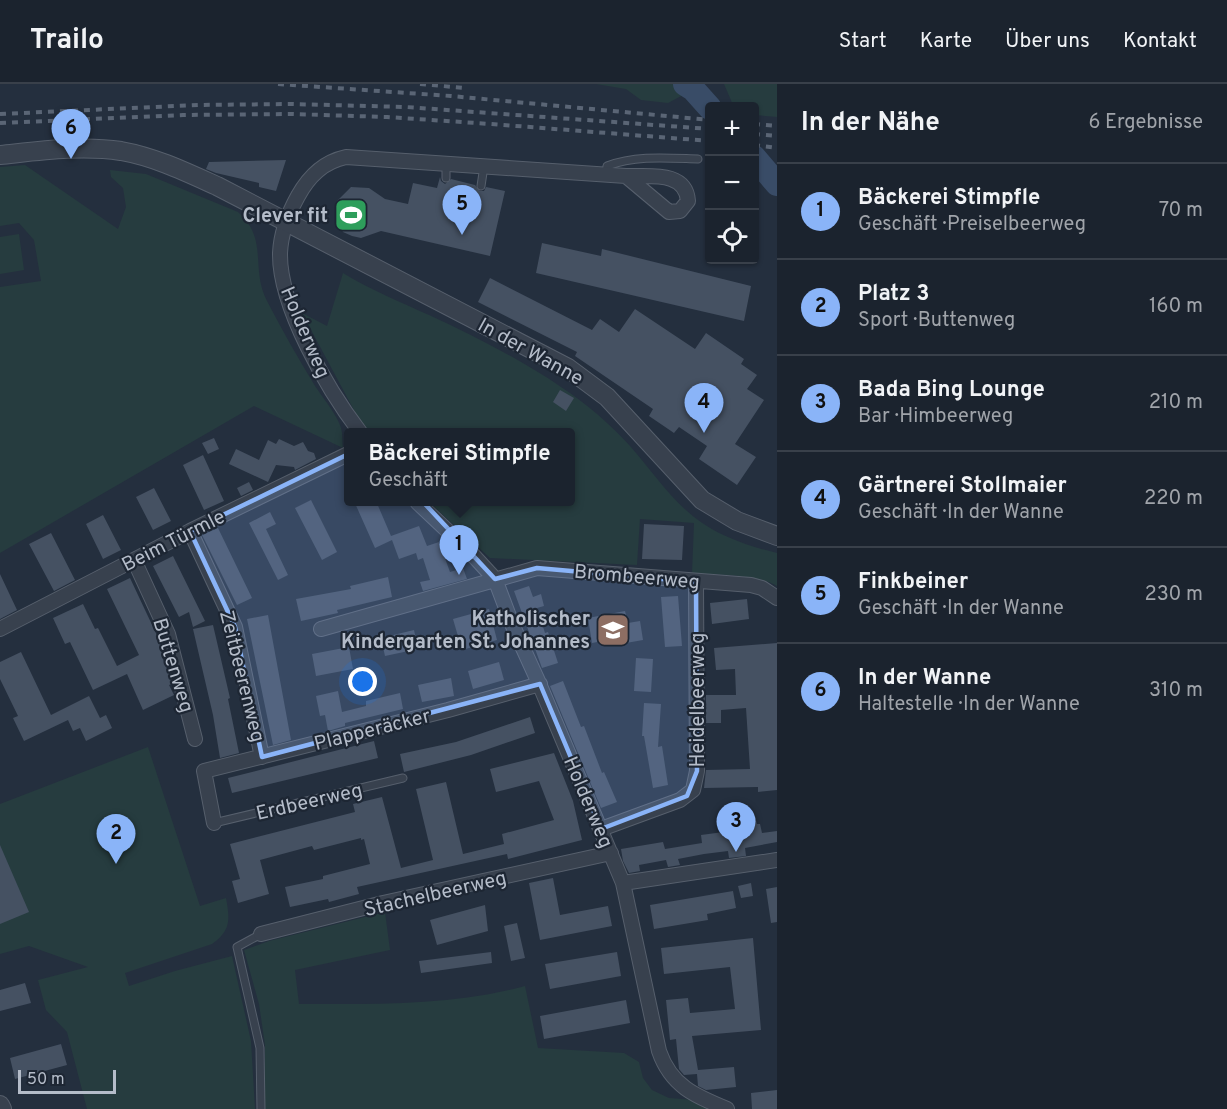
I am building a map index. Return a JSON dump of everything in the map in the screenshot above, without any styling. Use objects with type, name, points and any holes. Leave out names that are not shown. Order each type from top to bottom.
[{"type":"street","name":"In der Wanne","points":[[0,155],[77,149],[119,151],[185,171],[568,368],[607,396],[702,500],[737,521],[777,536]]},
{"type":"street","points":[[285,222],[313,174],[335,159],[368,158],[626,176]]},
{"type":"street","name":"Holderweg","points":[[285,222],[280,252],[287,295],[315,359],[333,392],[357,428]]},
{"type":"street","name":"Beim Türmle","points":[[0,629],[190,531],[344,456]]},
{"type":"street","name":"Holderweg","points":[[422,506],[495,579],[623,884],[663,1064],[673,1079],[685,1089],[727,1109]]},
{"type":"street","name":"Zeitbeerenweg","points":[[190,531],[235,627],[262,757]]},
{"type":"street","name":"Buttenweg","points":[[134,560],[168,634],[195,739]]},
{"type":"street","name":"Brombeerweg","points":[[321,628],[537,568],[751,585],[762,588],[777,598]]},
{"type":"street","name":"Heidelbeerweg","points":[[601,829],[680,800],[693,790],[698,771],[696,582]]},
{"type":"street","name":"Plapperäcker","points":[[214,823],[204,771],[448,710],[540,684]]},
{"type":"street","name":"Stachelbeerweg","points":[[261,934],[383,903],[610,853]]},
{"type":"street","points":[[623,884],[777,860]]},
{"type":"lane","points":[[606,175],[607,166],[621,161],[657,158],[698,159]]},
{"type":"lane","points":[[446,163],[446,178]]},
{"type":"lane","points":[[481,186],[484,166]]},
{"type":"lane","name":"Erdbeerweg","points":[[214,823],[403,778]]},
{"type":"lane","points":[[261,934],[237,946],[260,1048],[261,1109]]},
{"type":"highlighted area","points":[[369,444],[495,579],[537,568],[696,582],[697,771],[687,796],[601,829],[540,684],[262,757],[235,627],[190,531]]},
{"type":"green space","points":[[596,84],[704,84],[668,103],[641,100],[626,89]]},
{"type":"green space","points":[[724,84],[777,84],[777,117],[759,115],[759,102],[732,102]]},
{"type":"green space","points":[[25,165],[118,229],[126,207],[123,188],[111,177],[110,170],[146,174],[238,212],[253,233],[262,289],[267,301],[315,386],[338,420],[342,431],[343,448],[254,406],[0,553],[0,287],[41,281],[34,240],[19,223],[0,226],[0,167]]},
{"type":"green space","points":[[19,234],[24,270],[0,274],[0,237]]},
{"type":"green space","points":[[343,273],[496,348],[529,367],[589,407],[630,446],[668,492],[703,524],[734,540],[777,553],[777,586],[747,577],[692,573],[694,523],[640,519],[637,565],[490,558],[433,506],[575,506],[575,428],[364,428],[302,313],[327,326]]},
{"type":"green space","points":[[148,747],[200,906],[226,898],[228,924],[223,934],[212,944],[125,973],[129,986],[232,956],[251,1041],[255,1109],[87,1109],[67,1032],[46,1010],[38,980],[88,967],[29,946],[0,954],[0,804]]},
{"type":"green space","points":[[385,912],[390,950],[295,970],[299,1004],[385,1004],[441,1000],[497,993],[525,986],[538,1048],[624,1053],[639,1062],[643,1078],[652,1090],[669,1098],[694,1100],[711,1109],[264,1109],[265,1045],[259,1004],[244,950],[269,941]]},
{"type":"building","points":[[286,160],[276,191],[259,187],[259,183],[206,169],[209,162]]},
{"type":"building","points":[[440,177],[445,184],[451,179],[475,185],[480,191],[484,191],[486,187],[505,191],[490,256],[381,231],[361,238],[352,236],[343,232],[337,222],[335,212],[337,201],[351,187],[369,188],[385,199],[408,204],[413,183],[437,188]]},
{"type":"building","points":[[542,243],[601,256],[602,249],[751,286],[744,321],[536,273]]},
{"type":"building","points":[[490,278],[592,330],[600,319],[619,332],[635,309],[695,349],[706,333],[744,359],[741,364],[757,375],[747,389],[764,400],[735,444],[756,457],[737,485],[699,459],[707,446],[679,427],[674,433],[649,416],[653,409],[575,356],[577,352],[478,302]]},
{"type":"building","points":[[560,390],[574,398],[566,411],[553,402]]},
{"type":"building","points":[[214,438],[219,449],[208,454],[202,443]]},
{"type":"building","points":[[279,439],[294,446],[303,442],[308,451],[314,453],[316,459],[295,470],[294,467],[276,465],[268,482],[229,464],[236,449],[259,460],[268,440],[276,444]]},
{"type":"building","points":[[203,455],[224,501],[204,510],[183,465]]},
{"type":"building","points":[[249,482],[253,490],[241,496],[237,488]]},
{"type":"building","points":[[154,488],[171,521],[153,530],[136,497]]},
{"type":"building","points":[[311,500],[337,552],[322,560],[295,508]]},
{"type":"building","points":[[356,506],[378,506],[391,536],[419,526],[427,546],[439,542],[450,572],[463,568],[467,579],[423,591],[420,582],[430,580],[423,558],[418,560],[416,553],[399,559],[392,540],[375,548]]},
{"type":"building","points":[[270,512],[276,524],[266,529],[288,575],[278,580],[249,523]]},
{"type":"building","points":[[103,515],[121,550],[103,559],[86,524]]},
{"type":"building","points":[[644,524],[684,526],[682,560],[642,559]]},
{"type":"building","points":[[218,528],[252,598],[237,605],[202,535]]},
{"type":"building","points":[[51,533],[75,580],[54,591],[29,544]]},
{"type":"building","points":[[173,556],[205,621],[193,627],[189,612],[179,617],[153,566]]},
{"type":"building","points":[[0,574],[17,610],[0,619]]},
{"type":"building","points":[[388,577],[392,597],[301,621],[296,599],[351,589],[350,586]]},
{"type":"building","points":[[130,578],[161,644],[164,656],[162,657],[172,684],[169,685],[174,695],[143,710],[127,674],[93,690],[70,642],[65,644],[53,618],[83,604],[117,666],[139,655],[107,589]]},
{"type":"building","points":[[529,586],[533,597],[541,594],[544,606],[537,608],[558,663],[542,668],[514,591]]},
{"type":"building","points":[[678,596],[682,646],[665,647],[661,597]]},
{"type":"building","points":[[747,599],[749,619],[712,624],[710,603]]},
{"type":"building","points":[[489,609],[497,640],[462,650],[453,619]]},
{"type":"building","points":[[625,611],[628,623],[640,621],[643,640],[626,643],[625,637],[592,643],[588,618]]},
{"type":"building","points":[[268,615],[291,740],[273,745],[247,619]]},
{"type":"building","points":[[213,625],[230,698],[228,699],[239,753],[220,758],[213,715],[193,629]]},
{"type":"building","points":[[414,630],[418,649],[385,656],[381,638]]},
{"type":"building","points":[[777,643],[777,790],[758,792],[758,787],[704,788],[706,770],[750,769],[746,708],[721,710],[721,723],[706,723],[706,695],[736,695],[735,669],[716,670],[714,648]]},
{"type":"building","points":[[349,647],[353,669],[316,676],[312,654]]},
{"type":"building","points":[[21,652],[51,715],[89,696],[100,718],[106,715],[112,728],[86,741],[80,728],[73,731],[68,720],[24,741],[13,718],[18,716],[0,679],[0,662]]},
{"type":"building","points":[[636,658],[653,659],[651,692],[634,691]]},
{"type":"building","points":[[499,662],[504,680],[473,689],[468,671]]},
{"type":"building","points":[[451,678],[454,696],[422,702],[418,685]]},
{"type":"building","points":[[563,681],[581,727],[584,726],[602,773],[604,772],[617,802],[601,808],[550,686]]},
{"type":"building","points":[[338,691],[342,712],[366,706],[366,701],[400,693],[403,709],[345,723],[345,726],[328,731],[325,715],[320,716],[316,696]]},
{"type":"building","points":[[644,703],[661,704],[658,747],[662,746],[668,785],[653,788],[644,736],[642,736]]},
{"type":"building","points":[[530,717],[535,733],[471,755],[404,772],[400,754],[456,742]]},
{"type":"building","points":[[374,741],[378,758],[232,793],[228,778]]},
{"type":"building","points":[[554,753],[573,801],[582,840],[508,859],[507,854],[357,887],[359,894],[329,902],[328,899],[290,907],[285,887],[323,879],[323,876],[370,864],[364,839],[361,840],[361,838],[314,850],[312,846],[260,860],[269,894],[238,903],[232,881],[240,879],[230,844],[355,812],[353,804],[382,797],[401,868],[433,860],[416,789],[446,782],[463,854],[504,844],[502,834],[554,820],[539,781],[496,792],[490,769]]},
{"type":"building","points":[[755,816],[762,833],[777,831],[777,842],[745,848],[746,856],[729,858],[728,851],[704,854],[678,859],[680,865],[668,867],[666,860],[639,865],[640,871],[629,873],[623,861],[621,849],[663,842],[665,849],[702,843],[701,835],[746,829],[743,819]]},
{"type":"building","points":[[0,845],[29,912],[0,924]]},
{"type":"building","points":[[553,878],[560,915],[608,906],[612,926],[540,940],[529,883]]},
{"type":"building","points":[[751,883],[753,896],[741,898],[738,886]]},
{"type":"building","points":[[777,887],[777,922],[771,923],[766,889]]},
{"type":"building","points":[[733,891],[736,908],[707,914],[708,920],[654,929],[650,905]]},
{"type":"building","points":[[485,905],[488,931],[437,945],[430,920]]},
{"type":"building","points":[[517,923],[525,958],[511,961],[504,926]]},
{"type":"building","points":[[753,938],[761,1030],[692,1036],[698,1070],[734,1067],[736,1087],[706,1090],[698,1086],[697,1074],[684,1075],[679,1069],[676,1039],[670,1040],[666,1000],[688,998],[690,1013],[735,1009],[730,967],[664,974],[661,948]]},
{"type":"building","points":[[491,952],[492,963],[421,973],[419,961]]},
{"type":"building","points":[[617,952],[621,976],[550,989],[545,964]]},
{"type":"building","points":[[25,983],[31,1003],[0,1011],[0,990]]},
{"type":"building","points":[[626,1000],[630,1023],[544,1039],[540,1016]]},
{"type":"building","points":[[61,1044],[67,1065],[15,1079],[10,1058]]},
{"type":"building","points":[[777,1090],[777,1109],[752,1109],[751,1093]]},
{"type":"waterway","points":[[685,84],[705,102]]},
{"type":"waterway","points":[[759,163],[777,184]]},
{"type":"railway","points":[[278,84],[451,96],[705,120]]},
{"type":"railway","points":[[420,84],[465,88]]},
{"type":"railway","points":[[0,114],[198,105],[291,104],[406,107],[705,129]]},
{"type":"railway","points":[[0,123],[183,115],[292,114],[387,117],[705,141]]},
{"type":"railway","points":[[759,124],[777,126]]},
{"type":"railway","points":[[759,134],[777,136]]},
{"type":"railway","points":[[759,146],[777,148]]},
{"type":"place","name":"In der Wanne","points":[[71,159]]},
{"type":"place","name":"Clever fit","points":[[351,215]]},
{"type":"place","name":"Finkbeiner","points":[[462,235]]},
{"type":"place","name":"Gärtnerei Stollmaier","points":[[704,433]]},
{"type":"place","name":"Bäckerei Stimpfle","points":[[459,575]]},
{"type":"place","name":"Katholischer Kindergarten St. Johannes","points":[[613,630]]},
{"type":"place","name":"Bada Bing Lounge","points":[[736,852]]},
{"type":"place","name":"Platz 3","points":[[116,864]]}]
